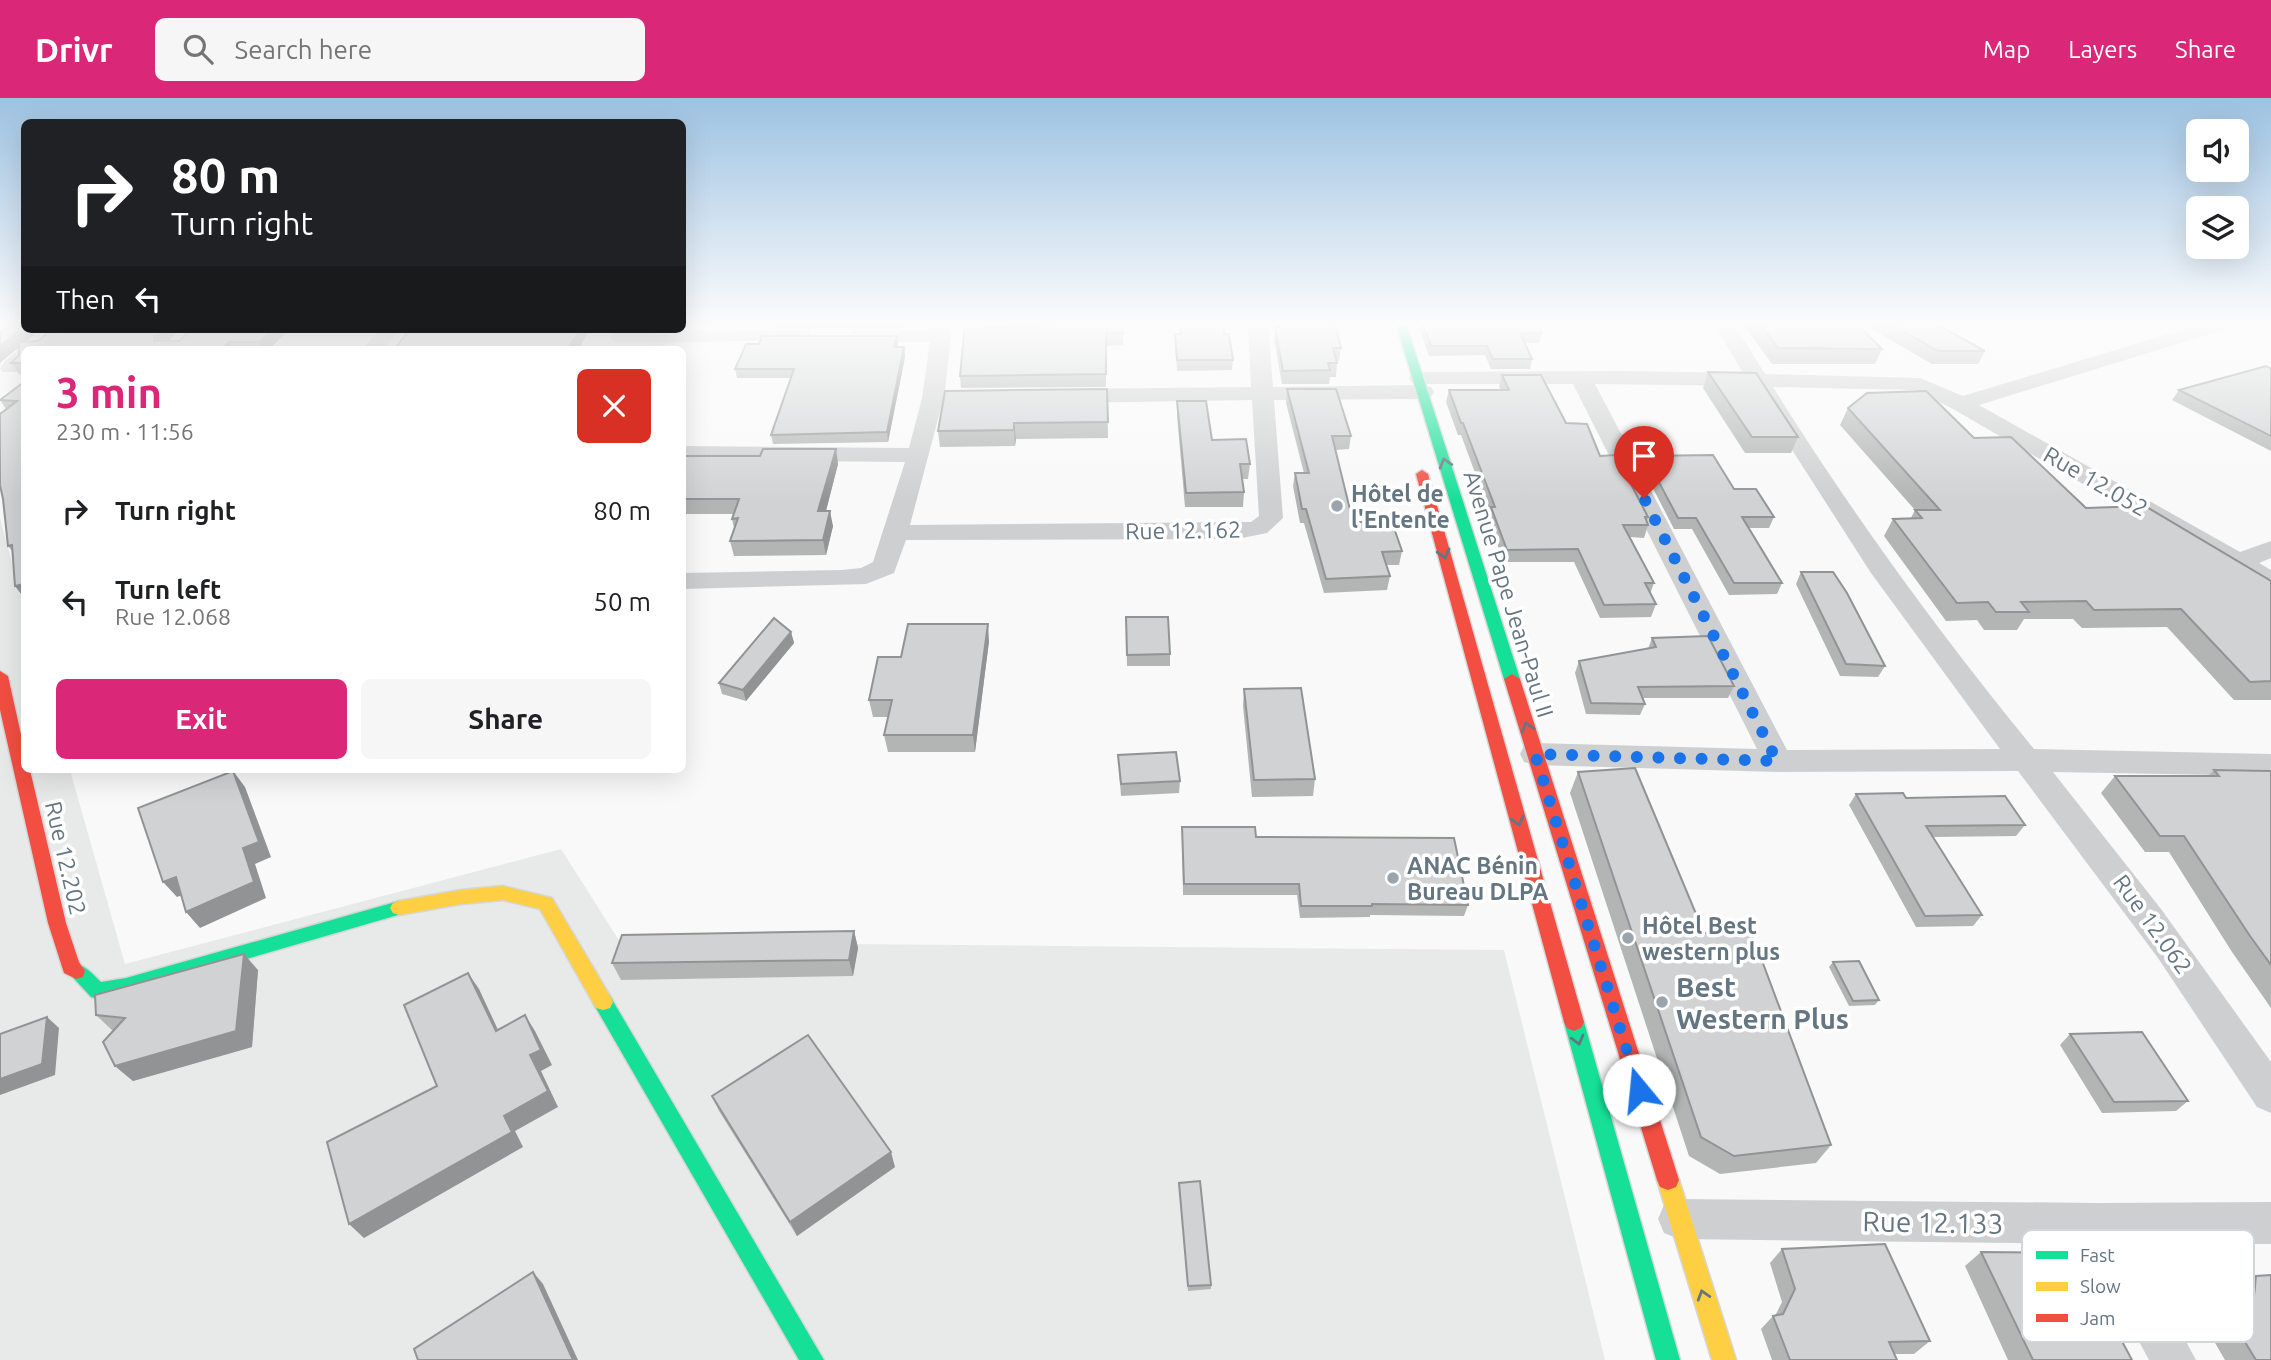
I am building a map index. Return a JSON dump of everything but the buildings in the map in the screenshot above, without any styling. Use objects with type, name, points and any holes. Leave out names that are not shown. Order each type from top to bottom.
[{"type":"main road","name":"Avenue Pape Jean-Paul II","points":[[1421,385],[1724,1360]]},
{"type":"main road","points":[[1418,459],[1668,1360]]},
{"type":"main road","name":"Rue 12.202","points":[[0,676],[21,767]]},
{"type":"main road","name":"Rue 12.202","points":[[22,773],[57,923],[71,967],[98,991],[126,986],[395,909],[461,897],[503,893],[546,903],[812,1360]]},
{"type":"street","points":[[686,581],[866,576],[885,567],[919,455],[935,383]]},
{"type":"street","name":"Rue 12.162","points":[[896,533],[1237,531],[1258,528],[1271,518],[1262,383]]},
{"type":"street","points":[[1043,396],[1263,392],[1399,393],[1421,385],[1463,383]]},
{"type":"street","points":[[1584,383],[1777,761]]},
{"type":"street","name":"Rue 12.062","points":[[1759,383],[1892,584],[2187,971],[2271,1095]]},
{"type":"street","name":"Rue 12.052","points":[[1860,383],[1920,384],[1961,404],[2271,580]]},
{"type":"street","points":[[1961,404],[2030,383]]},
{"type":"street","points":[[933,398],[1002,397]]},
{"type":"street","points":[[686,453],[919,455]]},
{"type":"street","points":[[2238,562],[2271,549]]},
{"type":"street","points":[[1535,754],[1777,761],[2027,760],[2271,765]]},
{"type":"street","name":"Rue 12.133","points":[[1679,1219],[2098,1224],[2271,1223]]},
{"type":"street","points":[[2098,1224],[2101,1230]]},
{"type":"street","points":[[2164,1342],[2174,1360]]},
{"type":"shaded area","points":[[0,518],[21,596],[21,773],[71,773],[125,964],[561,849],[620,942],[1504,950],[1605,1360],[0,1360]]},
{"type":"traffic: fast","points":[[1419,383],[1512,679]]},
{"type":"traffic: fast","points":[[76,971],[98,991],[126,986],[399,908]]},
{"type":"traffic: fast","points":[[603,1002],[812,1360]]},
{"type":"traffic: fast","points":[[1574,1022],[1668,1360]]},
{"type":"traffic: slow","points":[[399,908],[503,893],[546,903],[603,1002]]},
{"type":"traffic: slow","points":[[1668,1180],[1724,1360]]},
{"type":"traffic: jam","points":[[1422,474],[1574,1022]]},
{"type":"traffic: jam","points":[[0,676],[21,767]]},
{"type":"traffic: jam","points":[[1512,679],[1668,1180]]},
{"type":"traffic: jam","points":[[22,773],[57,923],[71,967],[76,971]]},
{"type":"place","name":"Hôtel de l'Entente","points":[[1337,506]]},
{"type":"place","name":"ANAC Bénin Bureau DLPA","points":[[1393,878]]},
{"type":"place","name":"Hôtel Best western plus","points":[[1628,938]]},
{"type":"place","name":"Best Western Plus","points":[[1662,1002]]},
{"type":"route","points":[[1639,1090],[1535,754],[1777,761],[1644,498]]}]
